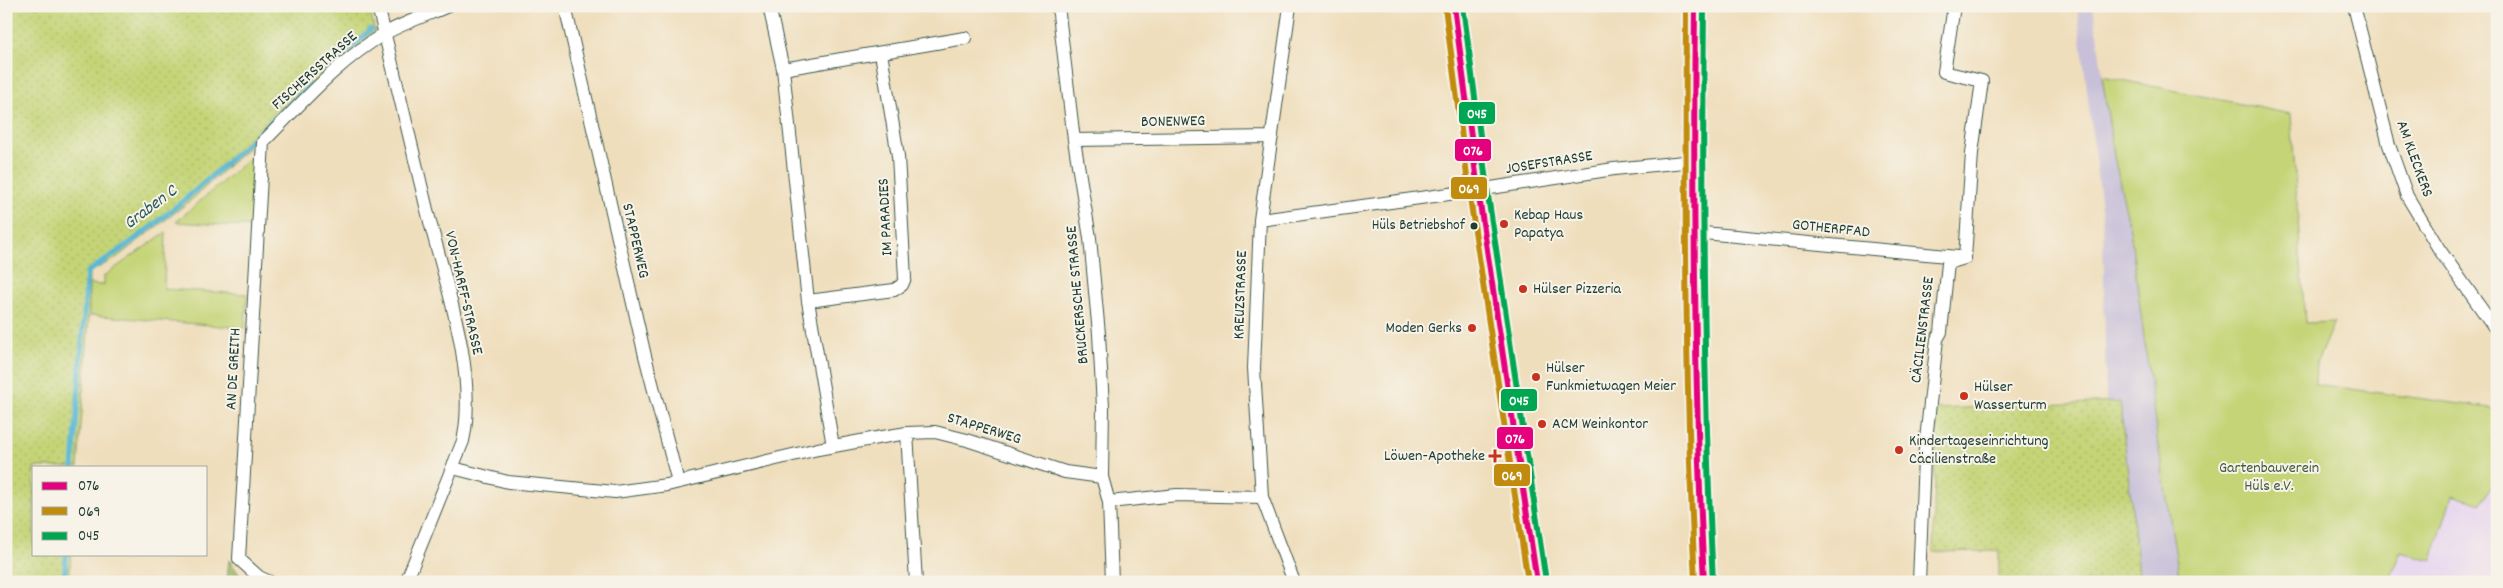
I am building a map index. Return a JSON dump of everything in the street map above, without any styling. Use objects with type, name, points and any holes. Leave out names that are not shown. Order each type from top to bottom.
[{"type":"street","name":"VON-HARFF-STRASSE","points":[[378,6],[457,330],[466,388],[467,422],[453,468],[406,582]]},
{"type":"street","name":"FISCHERSSTRASSE","points":[[263,142],[319,86],[356,53],[385,33],[448,6]]},
{"type":"street","name":"STAPPERWEG","points":[[565,6],[645,356],[678,482]]},
{"type":"street","points":[[769,6],[783,69],[808,300],[833,446]]},
{"type":"street","name":"BRUCKERSCHE STRASSE","points":[[1058,6],[1074,140],[1090,238],[1099,334],[1103,407],[1102,477],[1109,502],[1112,582]]},
{"type":"street","name":"KREUZSTRASSE","points":[[1290,6],[1260,220],[1254,368],[1262,497],[1294,582]]},
{"type":"street","points":[[1454,6],[1478,190],[1537,582]]},
{"type":"street","points":[[1694,6],[1693,232],[1697,445],[1704,582]]},
{"type":"street","points":[[1954,6],[1944,72],[1982,81],[1972,153],[1965,258]]},
{"type":"street","name":"AM KLECKERS","points":[[2354,6],[2389,145],[2407,196],[2439,249],[2497,331]]},
{"type":"street","points":[[783,69],[964,38]]},
{"type":"street","name":"IM PARADIES","points":[[808,300],[894,290],[902,285],[905,278],[898,156],[881,53]]},
{"type":"street","name":"BONENWEG","points":[[1074,140],[1272,137]]},
{"type":"street","name":"AN DE GREITH","points":[[263,142],[239,559],[259,577],[270,582]]},
{"type":"street","name":"JOSEFSTRASSE","points":[[1260,220],[1614,169],[1694,160]]},
{"type":"street","name":"GOTHERPFAD","points":[[1693,232],[1965,258]]},
{"type":"street","name":"CÄCILIENSTRASSE","points":[[1919,582],[1924,458],[1948,263],[1965,258]]},
{"type":"street","name":"STAPPERWEG","points":[[453,468],[508,482],[615,492],[678,482],[833,446],[907,433],[935,432],[968,440],[1064,472],[1102,477]]},
{"type":"street","points":[[907,433],[916,582]]},
{"type":"street","points":[[1109,502],[1176,495],[1262,497]]},
{"type":"shaded area","points":[[2077,6],[2093,6],[2114,156],[2130,230],[2157,437],[2180,582],[2140,582],[2120,403],[2106,403],[2103,225]]},
{"type":"shaded area","points":[[2497,477],[2497,582],[2389,582],[2400,552],[2432,560],[2452,495],[2480,504]]},
{"type":"green space","points":[[6,6],[369,6],[375,31],[191,200],[116,258],[89,273],[89,315],[78,466],[32,466],[32,556],[71,556],[69,582],[6,582]]},
{"type":"green space","name":"Gartenbauverein Hüls e.V.","points":[[2102,76],[2291,114],[2305,323],[2334,322],[2316,364],[2315,384],[2497,409],[2497,477],[2481,504],[2452,495],[2432,560],[2400,552],[2389,582],[2180,582],[2157,437],[2130,230],[2114,156]]},
{"type":"green space","points":[[258,151],[252,227],[176,222]]},
{"type":"green space","points":[[166,232],[164,289],[247,294],[245,328],[89,315],[89,284],[104,285],[104,276]]},
{"type":"green space","points":[[2120,402],[2140,582],[1999,582],[1999,551],[1933,552],[1937,409]]},
{"type":"green space","points":[[229,560],[241,577],[251,582],[223,582],[227,580]]},
{"type":"waterway","name":"Graben C","points":[[335,63],[371,29]]},
{"type":"waterway","name":"Graben C","points":[[73,466],[87,272],[118,252],[203,184],[310,85]]},
{"type":"waterway","name":"Graben C","points":[[64,582],[66,556]]},
{"type":"transit line","name":"076","points":[[1454,6],[1478,190],[1537,582]]},
{"type":"transit line","name":"045","points":[[1463,6],[1487,189],[1546,581]]},
{"type":"transit line","name":"069","points":[[1686,6],[1687,366],[1695,582]]},
{"type":"transit line","name":"076","points":[[1695,6],[1695,294],[1704,582]]},
{"type":"transit line","name":"045","points":[[1704,6],[1704,294],[1713,582]]},
{"type":"transit line","name":"069","points":[[1445,7],[1469,191],[1528,582]]},
{"type":"place","name":"Kebap Haus Papatya","points":[[1504,224]]},
{"type":"place","name":"Hüls Betriebshof","points":[[1474,226]]},
{"type":"place","name":"Hülser Pizzeria","points":[[1523,289]]},
{"type":"place","name":"Moden Gerks","points":[[1472,328]]},
{"type":"place","name":"Hülser Funkmietwagen Meier","points":[[1536,377]]},
{"type":"place","name":"Hülser Wasserturm","points":[[1964,396]]},
{"type":"place","name":"ACM Weinkontor","points":[[1542,424]]},
{"type":"place","name":"Kindertageseinrichtung Cäcilienstraße","points":[[1899,450]]},
{"type":"place","name":"Löwen-Apotheke","points":[[1495,456]]}]
